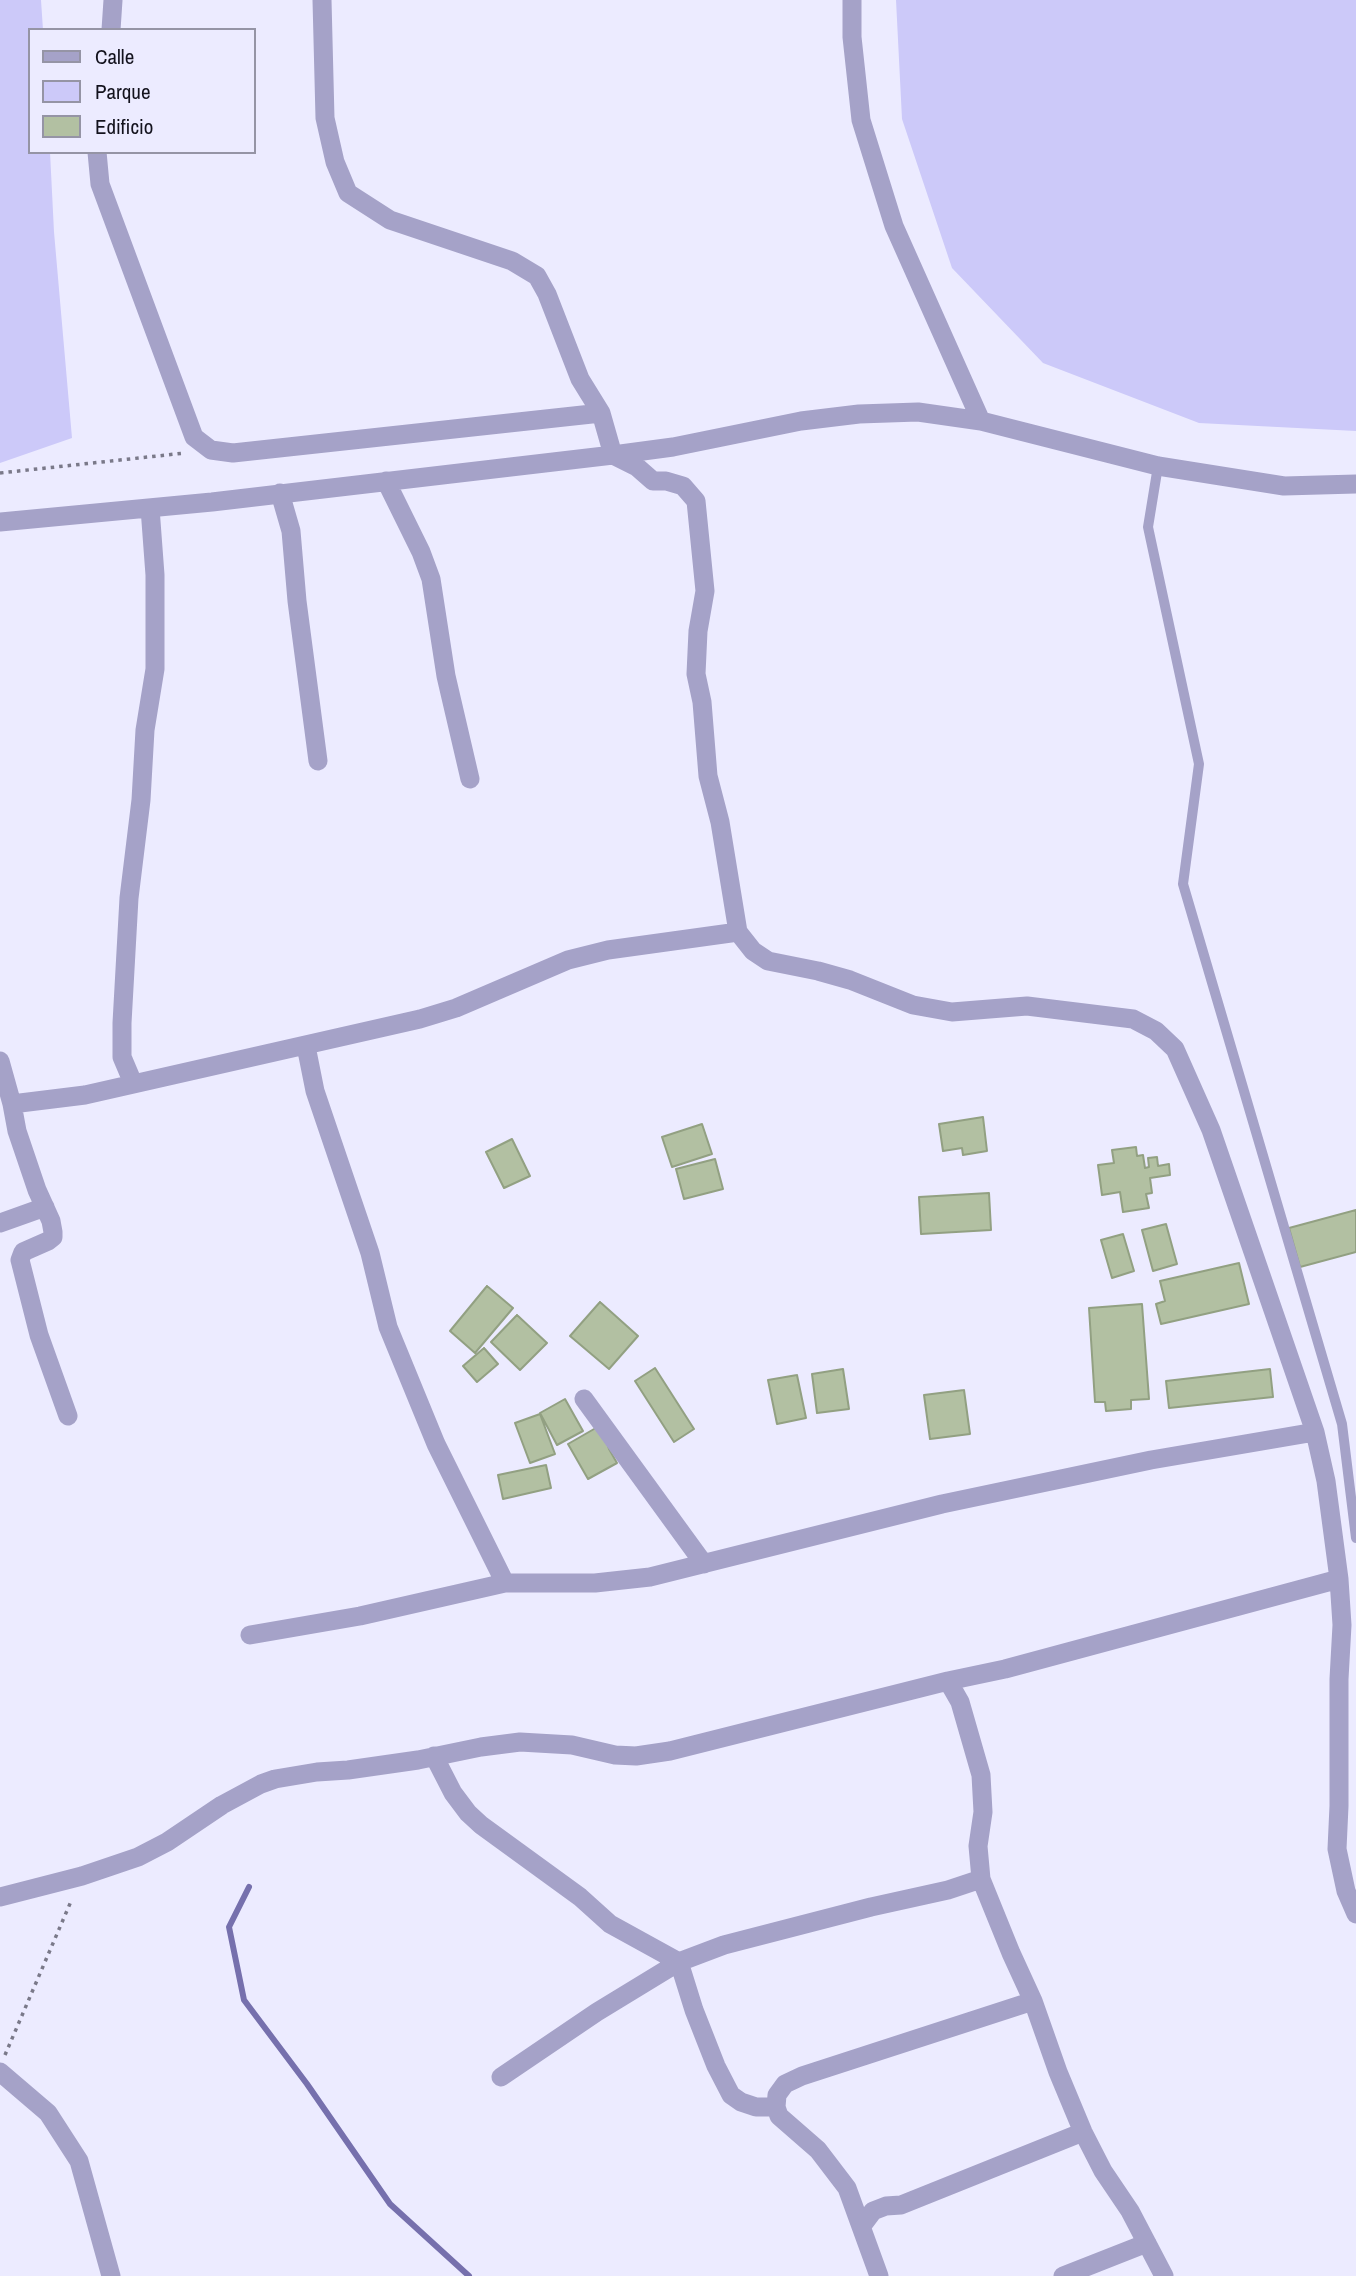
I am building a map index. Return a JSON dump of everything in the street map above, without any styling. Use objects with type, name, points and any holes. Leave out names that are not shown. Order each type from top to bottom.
[{"type":"street","points":[[111,28],[113,0]]},
{"type":"street","points":[[321,0],[325,118],[335,162],[348,193],[390,220],[512,261],[537,276],[548,294],[580,379],[601,413],[613,454],[637,467],[653,481],[666,481],[683,486],[696,501],[705,591],[698,631],[695,674],[702,702],[708,776],[720,822],[738,932],[753,951],[768,961],[818,971],[850,980],[913,1005],[952,1012],[1027,1006],[1133,1019],[1156,1031],[1175,1049],[1210,1130],[1315,1432],[1326,1481],[1342,1625],[1336,1849],[1346,1891],[1356,1914]]},
{"type":"street","points":[[852,0],[852,37],[861,120],[894,226],[981,421]]},
{"type":"street","points":[[97,154],[100,184],[194,437],[211,450],[233,453],[601,413]]},
{"type":"street","points":[[0,522],[150,508],[673,447],[801,421],[859,414],[918,412],[981,421],[1158,466],[1284,485],[1356,484]]},
{"type":"street","points":[[386,481],[421,552],[431,579],[446,676],[470,779]]},
{"type":"street","points":[[280,493],[291,531],[297,601],[318,761]]},
{"type":"street","points":[[133,1083],[122,1057],[122,1035],[129,898],[141,800],[145,730],[155,669],[155,575],[150,508]]},
{"type":"street","points":[[12,1104],[85,1095],[420,1019],[456,1008],[524,978],[608,950],[738,932]]},
{"type":"street","points":[[306,1046],[315,1091],[370,1253],[388,1327],[436,1444],[505,1583]]},
{"type":"street","points":[[0,1061],[17,1131],[51,1221],[53,1237],[23,1252],[20,1260],[39,1335],[68,1416]]},
{"type":"street","points":[[0,1223],[45,1207]]},
{"type":"street","points":[[584,1399],[704,1564]]},
{"type":"street","points":[[250,1635],[360,1616],[505,1583],[595,1583],[650,1577],[942,1504],[1151,1460],[1315,1432]]},
{"type":"street","points":[[0,1897],[82,1876],[138,1857],[167,1842],[222,1805],[275,1779],[520,1742],[572,1745],[615,1755],[653,1754],[1004,1669],[1339,1579]]},
{"type":"street","points":[[948,1681],[960,1702],[981,1775],[983,1812],[978,1846],[981,1879],[1033,2001],[1083,2132],[1103,2171],[1130,2211],[1164,2276]]},
{"type":"street","points":[[434,1756],[453,1793],[481,1825],[580,1897],[610,1924],[679,1962],[694,2010],[716,2066],[731,2095],[756,2107],[776,2107]]},
{"type":"street","points":[[501,2077],[597,2012],[679,1962],[736,1942],[871,1907],[935,1894],[981,1879]]},
{"type":"street","points":[[879,2276],[847,2188],[818,2150],[779,2116],[776,2107],[777,2095],[785,2084],[802,2076],[1033,2001]]},
{"type":"street","points":[[0,2070],[48,2113],[79,2161],[111,2276]]},
{"type":"street","points":[[861,2227],[873,2211],[886,2206],[901,2205],[1083,2132]]},
{"type":"street","points":[[1063,2276],[1147,2243]]},
{"type":"lane","points":[[1158,466],[1148,527],[1199,764],[1184,884],[1342,1424],[1356,1538]]},
{"type":"path","points":[[0,473],[211,450]]},
{"type":"path","points":[[0,2070],[82,1876]]},
{"type":"green space","points":[[0,0],[41,0],[43,28],[28,28],[28,154],[50,154],[54,232],[72,438],[0,463]]},
{"type":"green space","points":[[896,0],[1356,0],[1356,431],[1199,423],[1043,363],[952,268],[902,119]]},
{"type":"building","points":[[983,1117],[987,1151],[963,1155],[962,1148],[943,1151],[939,1124]]},
{"type":"building","points":[[702,1124],[712,1154],[672,1167],[662,1137]]},
{"type":"building","points":[[512,1139],[530,1176],[504,1188],[486,1152]]},
{"type":"building","points":[[1136,1147],[1137,1156],[1143,1155],[1145,1168],[1149,1167],[1148,1158],[1157,1157],[1158,1166],[1169,1164],[1170,1175],[1150,1178],[1152,1193],[1146,1194],[1149,1208],[1123,1212],[1120,1192],[1102,1195],[1098,1165],[1114,1163],[1112,1150]]},
{"type":"building","points":[[715,1159],[723,1189],[684,1199],[676,1169]]},
{"type":"building","points":[[989,1193],[991,1230],[921,1234],[919,1197]]},
{"type":"building","points":[[1356,1210],[1356,1252],[1300,1267],[1289,1228]]},
{"type":"building","points":[[1166,1224],[1177,1264],[1153,1271],[1142,1230]]},
{"type":"building","points":[[1123,1234],[1134,1271],[1112,1278],[1101,1240]]},
{"type":"building","points":[[1239,1263],[1249,1304],[1161,1324],[1156,1304],[1165,1301],[1160,1281]]},
{"type":"building","points":[[487,1286],[513,1308],[475,1353],[450,1331]]},
{"type":"building","points":[[600,1302],[638,1336],[609,1369],[570,1336]]},
{"type":"building","points":[[1142,1304],[1149,1399],[1131,1400],[1131,1409],[1106,1411],[1105,1402],[1095,1402],[1089,1308]]},
{"type":"building","points":[[517,1315],[547,1343],[520,1370],[491,1342]]},
{"type":"building","points":[[484,1348],[498,1364],[477,1382],[463,1366]]},
{"type":"building","points":[[655,1368],[694,1429],[674,1442],[635,1381]]},
{"type":"building","points":[[843,1369],[849,1409],[817,1413],[812,1374]]},
{"type":"building","points":[[1270,1369],[1273,1397],[1169,1408],[1166,1381]]},
{"type":"building","points":[[797,1375],[806,1418],[777,1424],[768,1380]]},
{"type":"building","points":[[964,1390],[970,1434],[930,1439],[924,1395]]},
{"type":"building","points":[[565,1399],[583,1431],[557,1445],[540,1413]]},
{"type":"building","points":[[540,1414],[555,1454],[530,1463],[515,1423]]},
{"type":"building","points":[[601,1425],[617,1463],[588,1479],[568,1444]]},
{"type":"building","points":[[546,1465],[551,1488],[503,1499],[498,1475]]},
{"type":"waterway","points":[[249,1887],[229,1927],[244,2000],[307,2084],[390,2204],[469,2276]]}]
